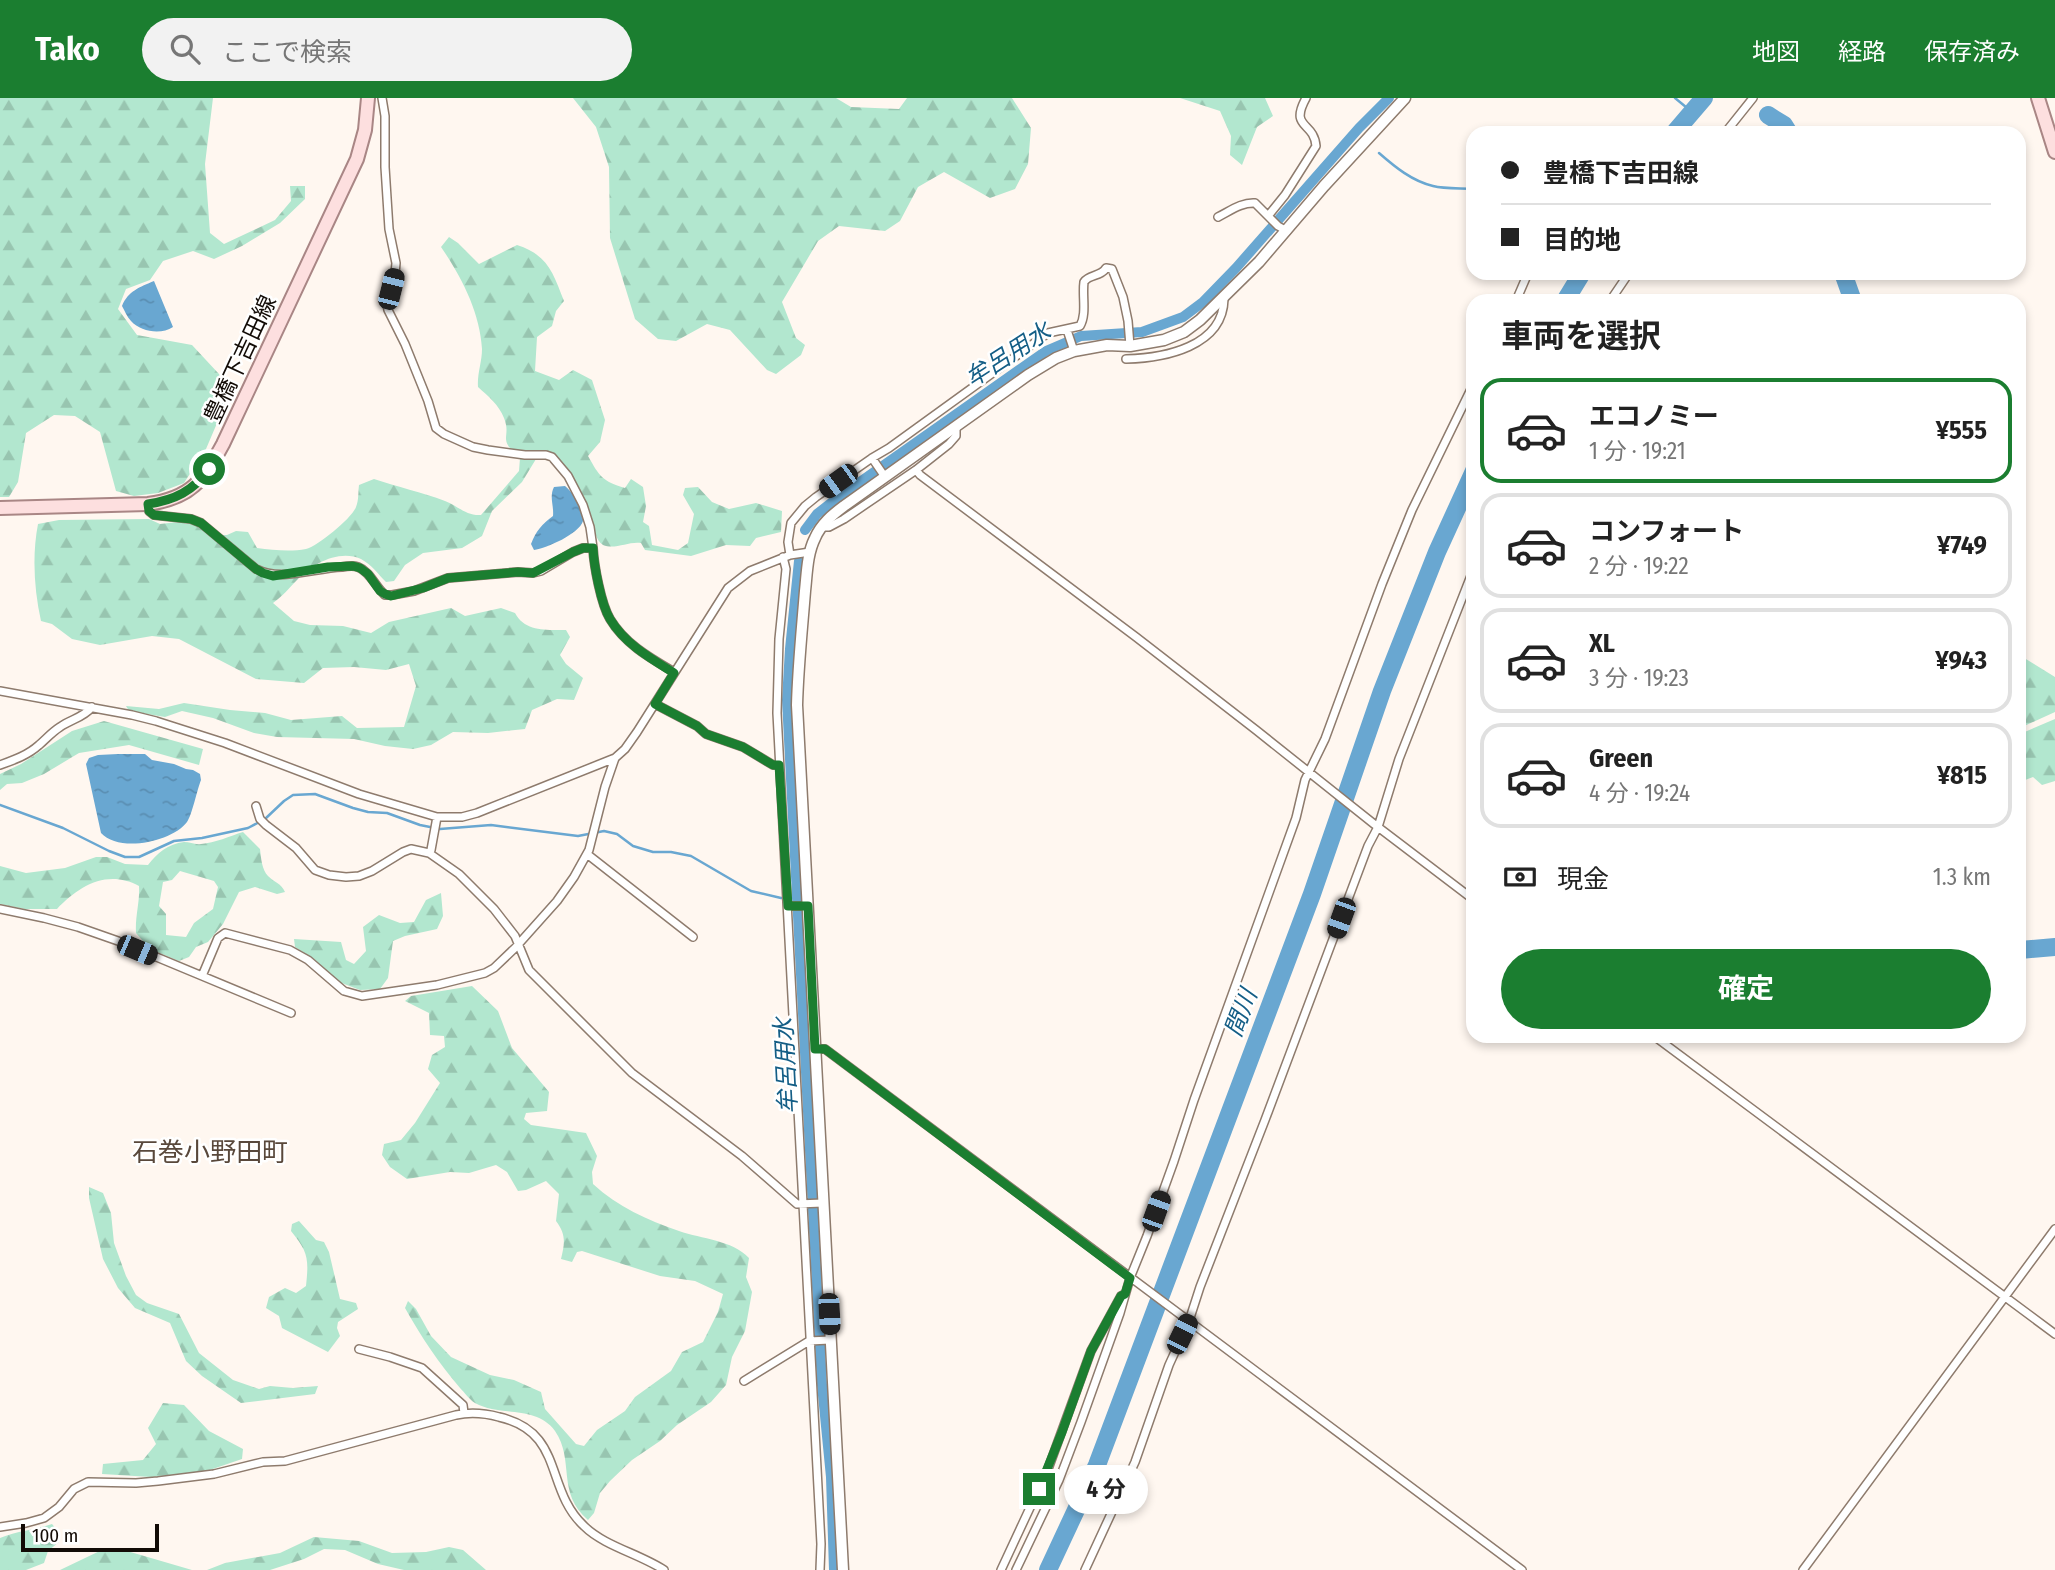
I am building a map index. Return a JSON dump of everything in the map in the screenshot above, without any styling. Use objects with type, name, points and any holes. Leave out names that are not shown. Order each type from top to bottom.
[{"type":"main road","name":"豊橋下吉田線","points":[[0,508],[148,504],[183,495],[200,482],[214,461],[357,159],[365,130],[368,98]]},
{"type":"main road","points":[[2038,98],[2055,152]]},
{"type":"street","points":[[383,98],[389,229],[396,262],[387,304],[424,389],[436,428],[454,439],[488,450],[552,457],[568,476],[583,505],[590,527],[597,577],[609,618],[637,649],[674,673]]},
{"type":"street","points":[[1269,218],[1316,146],[1315,140],[1299,118],[1299,111],[1306,98]]},
{"type":"street","points":[[843,1570],[828,1340],[797,705],[810,552],[821,527],[832,515],[883,474],[1056,358],[1073,348],[1164,340],[1184,332],[1200,320],[1224,299],[1283,229],[1405,98]]},
{"type":"street","points":[[1731,126],[1753,98]]},
{"type":"street","points":[[1218,217],[1251,203],[1283,229]]},
{"type":"street","points":[[820,1570],[821,1544],[789,902],[779,765],[777,681],[789,529],[800,512],[816,497],[873,460],[1048,333],[1057,330],[1068,332],[1080,326],[1083,323],[1083,291],[1087,278],[1104,273],[1107,268],[1112,269],[1123,297],[1130,343]]},
{"type":"street","points":[[1126,359],[1153,356],[1195,345],[1204,339],[1223,313],[1224,299]]},
{"type":"street","points":[[1068,332],[1073,348]]},
{"type":"street","points":[[1016,1570],[1059,1480],[1090,1398],[1310,773],[1382,584],[1412,510],[1466,399]]},
{"type":"street","points":[[821,527],[830,527],[844,519],[916,470],[949,444],[956,436],[956,426]]},
{"type":"street","points":[[873,460],[883,474]]},
{"type":"street","points":[[916,470],[1466,894]]},
{"type":"street","points":[[148,504],[149,511],[154,515],[191,519],[201,523],[263,573],[273,576],[328,567],[353,566],[368,574],[380,591],[391,596],[448,578],[533,573],[573,552],[593,548]]},
{"type":"street","points":[[0,691],[156,721],[225,743],[436,825],[477,813],[615,758],[625,749],[655,704],[728,588],[750,571],[786,556],[810,552]]},
{"type":"street","points":[[1085,1570],[1135,1462],[1169,1365],[1265,1120],[1466,582]]},
{"type":"street","points":[[655,704],[697,726],[706,734],[743,747],[773,765],[779,765]]},
{"type":"street","points":[[0,765],[37,747],[53,731],[86,714],[92,707]]},
{"type":"street","points":[[202,976],[218,938],[225,933],[290,950],[308,960],[344,990],[362,996],[437,985],[473,977],[494,968],[557,901],[587,854],[615,758]]},
{"type":"street","points":[[256,806],[263,822],[296,848],[315,870],[329,875],[359,876],[411,849],[429,853],[459,874],[494,909],[519,943],[529,970],[632,1073],[742,1156],[797,1204],[821,1204]]},
{"type":"street","points":[[429,853],[436,825]]},
{"type":"street","points":[[587,854],[692,937]]},
{"type":"street","points":[[789,902],[806,906]]},
{"type":"street","points":[[0,909],[78,927],[291,1013]]},
{"type":"street","points":[[1663,1043],[2055,1334]]},
{"type":"street","points":[[815,1049],[825,1049],[1522,1570]]},
{"type":"street","points":[[1802,1570],[2055,1229]]},
{"type":"street","points":[[1001,1570],[1048,1469],[1091,1351],[1121,1296],[1125,1294]]},
{"type":"street","points":[[744,1381],[810,1341],[828,1340]]},
{"type":"street","points":[[359,1349],[422,1368],[464,1405],[464,1413]]},
{"type":"street","points":[[0,1527],[44,1518],[59,1507],[74,1489],[88,1482],[158,1482],[214,1474],[263,1462],[285,1461],[464,1413],[508,1419],[524,1426],[545,1447],[564,1496],[576,1518],[586,1529],[664,1570]]},
{"type":"green space","points":[[0,98],[213,98],[205,164],[210,233],[224,244],[275,220],[291,201],[290,186],[305,186],[305,199],[280,223],[242,246],[214,259],[193,251],[163,261],[150,280],[126,289],[118,309],[137,335],[192,345],[232,388],[206,449],[184,483],[158,493],[134,496],[116,491],[100,432],[75,416],[54,415],[26,433],[18,482],[9,497],[0,497]]},
{"type":"green space","points":[[573,98],[836,98],[851,107],[899,109],[907,98],[1012,98],[1031,128],[1028,164],[1015,189],[990,198],[944,172],[918,187],[900,221],[885,231],[839,226],[818,241],[782,302],[796,338],[805,345],[801,355],[776,374],[767,370],[730,330],[707,324],[676,341],[658,339],[635,319],[610,238],[609,167],[596,127]]},
{"type":"green space","points":[[1180,98],[1265,98],[1273,116],[1257,127],[1242,165],[1230,155],[1231,136],[1220,111]]},
{"type":"green space","points":[[449,237],[479,264],[517,245],[536,254],[548,266],[564,301],[556,311],[552,326],[537,337],[535,371],[559,380],[573,370],[592,380],[605,420],[600,442],[588,456],[599,474],[611,483],[625,488],[631,479],[643,487],[646,506],[643,522],[649,526],[652,545],[678,550],[688,543],[694,514],[683,495],[685,488],[698,487],[712,502],[729,509],[756,503],[782,511],[781,532],[756,538],[750,546],[726,545],[691,556],[645,550],[641,543],[612,547],[603,545],[597,537],[582,494],[566,469],[553,456],[536,459],[522,482],[492,511],[482,536],[462,548],[423,553],[405,565],[394,581],[386,582],[361,559],[353,556],[335,557],[303,574],[273,603],[294,621],[310,625],[343,626],[371,633],[389,622],[451,608],[465,616],[501,608],[515,613],[531,627],[566,630],[570,637],[560,655],[566,664],[583,678],[574,700],[557,699],[532,710],[525,729],[488,733],[453,732],[431,745],[413,749],[354,739],[277,737],[254,733],[213,718],[182,711],[165,717],[129,711],[126,706],[159,709],[184,703],[265,713],[291,720],[342,716],[357,728],[404,727],[416,686],[409,664],[386,670],[323,668],[304,683],[256,679],[179,639],[152,636],[100,645],[72,639],[52,624],[41,621],[35,584],[35,548],[38,524],[59,520],[149,519],[160,524],[178,522],[196,525],[211,535],[248,532],[257,548],[288,551],[306,549],[326,537],[348,518],[357,504],[359,485],[374,479],[450,503],[471,514],[481,515],[519,471],[520,458],[506,442],[506,425],[502,413],[478,387],[482,349],[478,322],[456,270],[441,247]]},
{"type":"green space","points":[[2026,659],[2055,677],[2055,712],[2026,725]]},
{"type":"green space","points":[[2055,719],[2055,781],[2042,785],[2033,777],[2026,780],[2026,731]]},
{"type":"green space","points":[[104,721],[203,749],[199,765],[129,745],[79,753],[44,774],[22,783],[7,784],[0,790],[0,774],[21,764],[72,731]]},
{"type":"green space","points":[[243,832],[260,849],[266,873],[285,892],[277,894],[255,887],[239,892],[223,924],[208,942],[196,947],[189,957],[179,961],[150,949],[136,933],[139,886],[127,881],[105,880],[84,887],[57,909],[25,909],[0,904],[0,866],[26,873],[65,868],[96,857],[107,857],[125,864],[148,865],[159,853],[173,845],[217,841]],"holes":[[[180,871],[214,881],[218,887],[213,909],[194,923],[186,937],[166,935],[166,914],[159,906],[163,882],[172,880]]]},
{"type":"green space","points":[[441,893],[443,916],[437,929],[393,941],[388,978],[380,989],[360,990],[339,982],[314,959],[295,947],[294,939],[341,942],[346,960],[354,964],[366,951],[363,927],[379,915],[400,923],[414,922],[426,900]]},
{"type":"green space","points":[[472,986],[498,1011],[512,1048],[549,1092],[547,1111],[526,1113],[524,1119],[531,1125],[586,1133],[597,1156],[592,1172],[593,1184],[623,1206],[667,1227],[734,1247],[749,1258],[746,1277],[752,1292],[745,1331],[732,1357],[726,1385],[711,1402],[632,1460],[610,1481],[600,1493],[594,1513],[588,1520],[572,1499],[564,1453],[555,1431],[547,1423],[528,1414],[495,1410],[471,1400],[424,1340],[405,1308],[408,1301],[416,1309],[431,1336],[451,1357],[490,1375],[514,1380],[541,1392],[545,1409],[576,1444],[584,1446],[597,1430],[625,1411],[635,1397],[671,1371],[682,1352],[703,1342],[718,1312],[723,1294],[695,1281],[660,1276],[582,1251],[577,1252],[572,1262],[561,1259],[564,1239],[556,1221],[559,1194],[546,1181],[518,1191],[507,1172],[496,1165],[469,1173],[450,1172],[407,1179],[390,1167],[382,1155],[384,1144],[401,1140],[415,1123],[440,1083],[428,1069],[432,1055],[445,1047],[444,1036],[430,1035],[429,1013],[405,1001],[411,996]]},
{"type":"green space","points":[[89,1187],[103,1193],[111,1213],[114,1243],[136,1295],[147,1303],[179,1314],[199,1353],[233,1380],[259,1389],[270,1386],[318,1386],[315,1394],[241,1403],[202,1376],[186,1361],[170,1323],[135,1308],[118,1288],[103,1259]]},
{"type":"green space","points":[[299,1221],[316,1240],[324,1242],[329,1252],[340,1299],[356,1303],[358,1309],[338,1322],[340,1336],[328,1352],[282,1328],[279,1316],[266,1308],[269,1297],[285,1288],[296,1293],[306,1286],[306,1256],[291,1231],[292,1224]]},
{"type":"green space","points":[[163,1403],[184,1405],[209,1431],[243,1449],[242,1459],[201,1473],[151,1477],[102,1474],[103,1464],[143,1460],[156,1444],[148,1428]]},
{"type":"green space","points":[[52,1524],[58,1531],[59,1542],[48,1551],[44,1563],[26,1570],[0,1570],[0,1538]]},
{"type":"green space","points":[[314,1537],[359,1541],[392,1553],[426,1552],[449,1547],[463,1550],[486,1570],[404,1570],[378,1564],[345,1550],[324,1549],[270,1570],[207,1570],[225,1563],[280,1553]]},
{"type":"green space","points":[[106,1548],[127,1551],[192,1570],[60,1570]]},
{"type":"water","points":[[154,281],[173,327],[157,332],[135,325],[122,306],[131,293]]},
{"type":"water","points":[[565,486],[581,506],[583,521],[569,535],[534,550],[531,544],[535,535],[553,516],[554,487]]},
{"type":"water","points":[[145,754],[152,760],[174,764],[200,774],[201,780],[191,814],[180,829],[158,840],[132,844],[120,843],[101,833],[86,764],[89,758],[98,755]]},
{"type":"waterway","name":"牟呂用水","points":[[805,530],[817,514],[840,496],[1046,351],[1081,336],[1142,332],[1183,317],[1203,302],[1236,268],[1359,128],[1389,98]]},
{"type":"waterway","points":[[1675,98],[1692,112]]},
{"type":"waterway","name":"間川","points":[[1680,126],[1704,98]]},
{"type":"waterway","points":[[1768,115],[1785,126]]},
{"type":"waterway","points":[[1379,153],[1404,173],[1425,184],[1466,189]]},
{"type":"waterway","name":"間川","points":[[1569,294],[1578,280]]},
{"type":"waterway","points":[[1846,280],[1850,294]]},
{"type":"waterway","name":"間川","points":[[1048,1570],[1097,1465],[1312,894],[1382,691],[1437,552],[1466,489]]},
{"type":"waterway","name":"牟呂用水","points":[[799,561],[787,700],[834,1570]]},
{"type":"waterway","points":[[0,805],[63,828],[125,857],[139,857],[174,841],[248,828],[265,819],[293,795],[315,794],[353,808],[387,813],[440,829],[491,825],[578,836],[604,831],[617,834],[633,846],[653,852],[691,856],[751,891],[781,898],[799,898]]},
{"type":"waterway","points":[[2026,949],[2055,947]]},
{"type":"district","name":"石巻小野田町","points":[[210,1152]]},
{"type":"route","points":[[209,469],[200,482],[183,495],[148,504],[149,511],[154,515],[191,519],[201,523],[256,569],[273,576],[328,567],[353,566],[368,574],[380,591],[391,596],[414,591],[448,578],[533,573],[573,552],[593,548],[597,577],[609,618],[637,649],[674,673],[655,704],[697,726],[706,734],[743,747],[773,765],[779,765],[788,906],[808,906],[815,1049],[825,1049],[1130,1278],[1125,1294],[1121,1296],[1091,1351],[1039,1489]]}]
